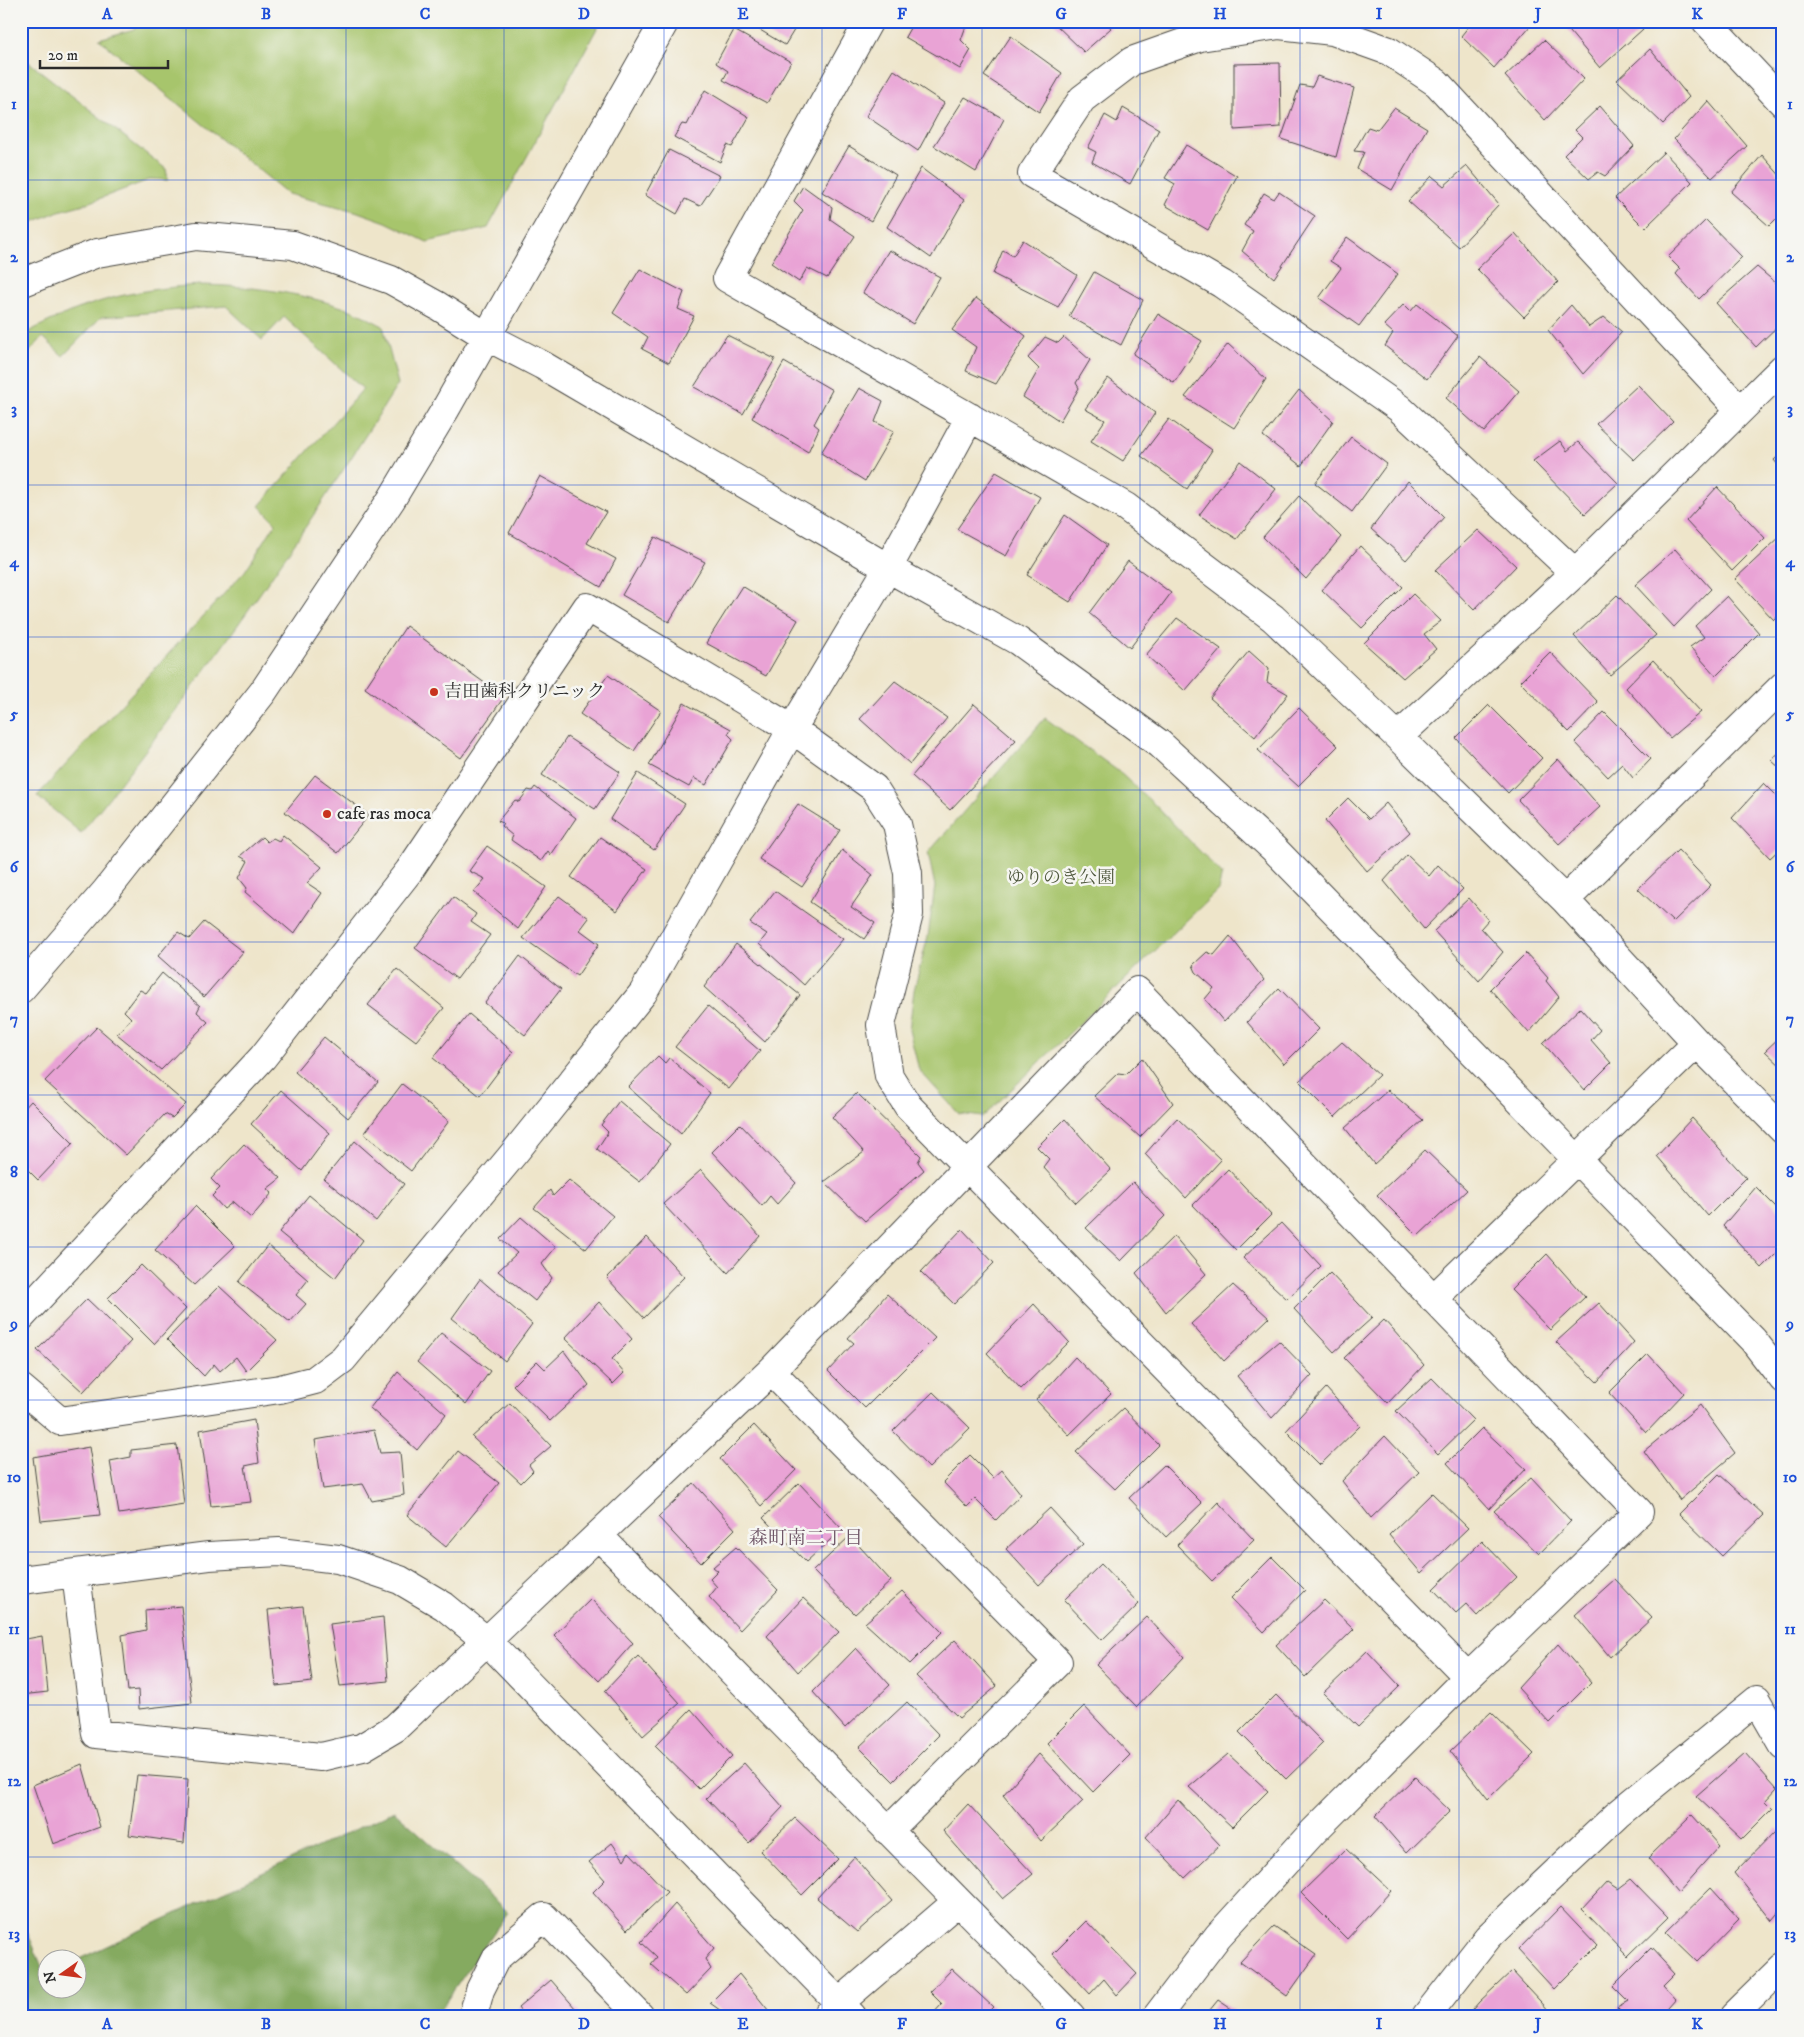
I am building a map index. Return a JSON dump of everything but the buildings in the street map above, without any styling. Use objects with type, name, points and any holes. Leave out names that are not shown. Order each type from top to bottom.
[{"type":"street","points":[[21,989],[106,892],[263,692],[392,500],[665,21]]},
{"type":"street","points":[[869,21],[727,278],[1126,507],[1273,618],[1565,900],[1697,1043],[1783,1130]]},
{"type":"street","points":[[1706,21],[1783,103]]},
{"type":"street","points":[[1575,573],[1399,408],[1222,284],[1032,174],[1082,99],[1132,61],[1200,37],[1279,23],[1333,31],[1389,51],[1437,83],[1740,410]]},
{"type":"street","points":[[21,284],[97,253],[196,236],[293,246],[391,280],[486,336],[542,365],[888,568],[1018,640],[1160,744],[1274,849],[1753,1340],[1783,1379]]},
{"type":"street","points":[[1398,737],[1575,573],[1783,368]]},
{"type":"street","points":[[21,1388],[60,1421],[280,1389],[315,1380],[343,1359],[515,1152],[643,993],[792,729],[888,568],[970,417]]},
{"type":"street","points":[[21,1317],[269,1049],[409,870],[587,607],[792,729],[874,788],[896,824],[908,872],[909,914],[881,1025],[889,1076],[908,1106],[1468,1677]]},
{"type":"street","points":[[1565,900],[1783,686]]},
{"type":"street","points":[[76,1574],[96,1734],[321,1757],[363,1747],[395,1728],[488,1642],[771,1371],[1137,991],[1639,1512],[1468,1677],[1313,1832],[1218,1936],[1157,2016]]},
{"type":"street","points":[[1433,1299],[1697,1043]]},
{"type":"street","points":[[771,1371],[1058,1662],[888,1830]]},
{"type":"street","points":[[598,1535],[1071,2016]]},
{"type":"street","points":[[21,1580],[219,1556],[278,1552],[338,1559],[400,1580],[444,1606],[488,1642],[840,2011],[958,1902]]},
{"type":"street","points":[[1426,2016],[1488,1937],[1515,1911],[1617,1815],[1758,1700],[1783,1745]]},
{"type":"street","points":[[473,2016],[480,1990],[496,1958],[544,1917],[640,2016]]},
{"type":"street","points":[[1733,2016],[1783,1966]]},
{"type":"green space","points":[[141,21],[601,21],[488,228],[427,242],[386,222],[355,211],[288,194],[99,39],[134,29]]},
{"type":"green space","points":[[21,56],[166,169],[168,180],[151,179],[88,203],[59,211],[21,227]]},
{"type":"green space","points":[[201,285],[256,288],[292,294],[327,302],[364,316],[383,326],[398,384],[324,500],[246,613],[124,779],[81,833],[37,796],[245,571],[276,523],[259,506],[363,389],[284,317],[262,340],[226,306],[101,317],[63,356],[43,337],[21,361],[21,336],[65,314],[129,294]]},
{"type":"green space","name":"ゆりのき公園","points":[[1045,718],[1118,771],[1156,806],[1222,874],[1218,890],[983,1117],[959,1114],[919,1070],[909,1030],[914,990],[928,936],[935,886],[928,853]]},
{"type":"green space","points":[[394,1811],[508,1912],[440,2010],[440,2016],[21,2016],[21,1917],[38,1957],[38,2000],[88,2000],[88,1955]]},
{"type":"place","name":"吉田歯科クリニック","points":[[434,692]]},
{"type":"place","name":"cafe ras moca","points":[[327,814]]},
{"type":"district","name":"森町南二丁目","points":[[806,1538]]}]
